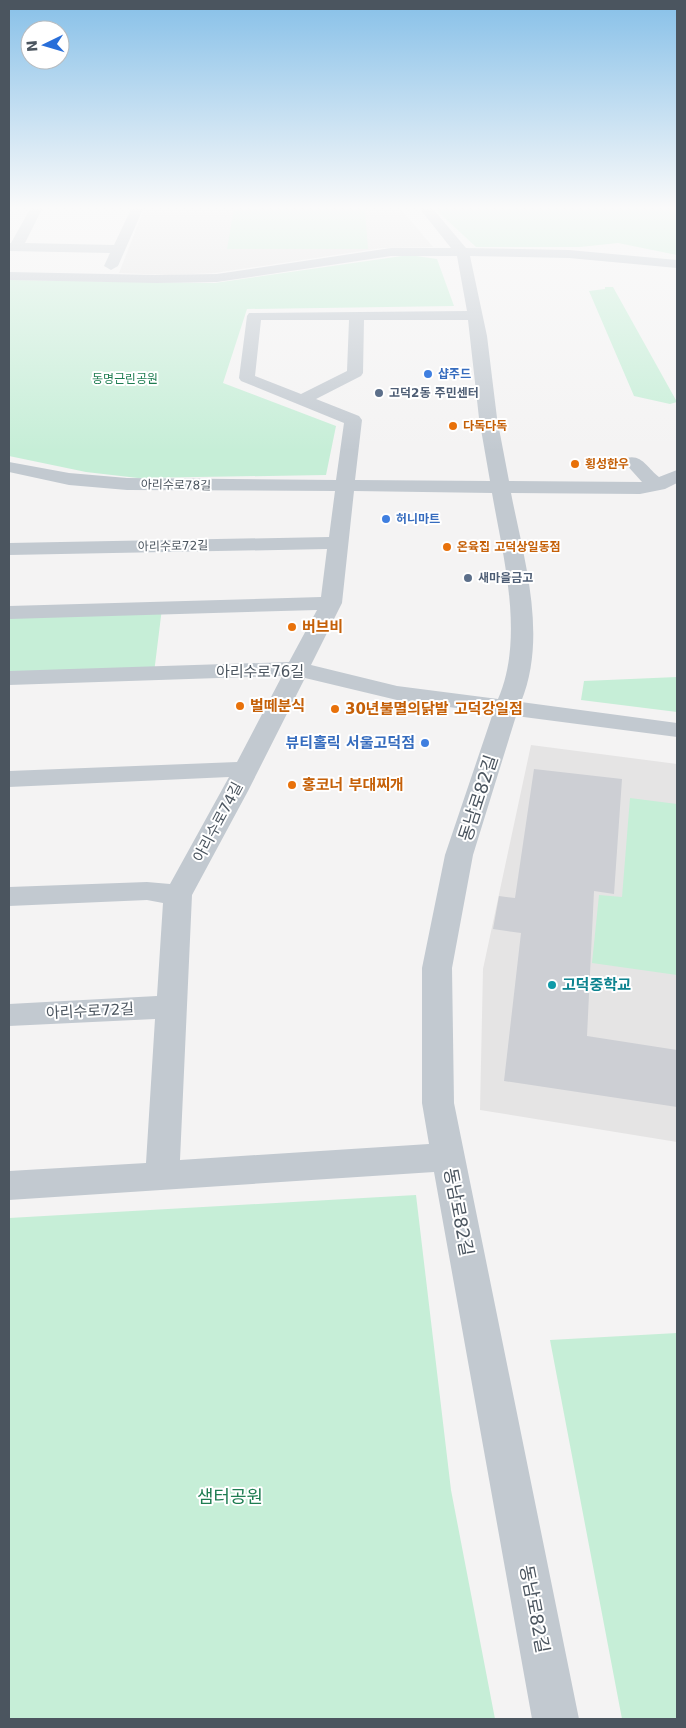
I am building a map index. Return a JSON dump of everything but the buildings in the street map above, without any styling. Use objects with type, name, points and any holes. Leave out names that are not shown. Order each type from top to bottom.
[{"type":"street","name":"동남로82길","points":[[469,290],[479,336],[488,418],[521,600],[522,648],[516,685],[507,706],[459,855],[438,968],[438,1103],[556,1719]]},
{"type":"street","points":[[344,487],[353,420],[247,378],[254,316],[474,315]]},
{"type":"street","points":[[302,400],[355,373],[357,317]]},
{"type":"street","points":[[633,462],[648,478],[658,485]]},
{"type":"street","name":"아리수로78길","points":[[9,467],[69,479],[127,484],[344,487],[500,486],[640,488],[658,485],[677,476]]},
{"type":"street","name":"아리수로74길","points":[[162,1176],[178,895],[246,770],[331,603],[344,487]]},
{"type":"street","name":"아리수로72길","points":[[9,549],[338,543]]},
{"type":"street","points":[[9,612],[331,603]]},
{"type":"street","name":"아리수로76길","points":[[9,678],[298,669],[397,692],[507,706]]},
{"type":"street","points":[[507,706],[677,730]]},
{"type":"street","points":[[9,779],[246,770]]},
{"type":"street","points":[[9,896],[147,891],[178,895]]},
{"type":"street","name":"아리수로72길","points":[[9,1015],[171,1007]]},
{"type":"street","points":[[9,1186],[449,1157]]},
{"type":"shaded area","name":"고덕중학교","points":[[531,745],[677,764],[677,1142],[480,1110],[483,969]]},
{"type":"green space","name":"동명근린공원","points":[[9,290],[448,290],[454,306],[247,309],[223,383],[336,426],[326,475],[138,478],[86,472],[9,456]]},
{"type":"green space","points":[[614,290],[677,402],[670,404],[634,396],[589,291]]},
{"type":"green space","points":[[162,608],[154,673],[9,678],[9,612]]},
{"type":"green space","points":[[677,677],[677,712],[581,700],[584,681]]},
{"type":"green space","points":[[630,798],[677,804],[677,975],[592,963],[599,895],[622,897]]},
{"type":"green space","name":"샘터공원","points":[[416,1195],[451,1490],[495,1719],[9,1719],[9,1218]]},
{"type":"green space","points":[[677,1333],[677,1719],[622,1719],[550,1340]]},
{"type":"place","name":"샵주드","points":[[428,374]]},
{"type":"place","name":"고덕2동 주민센터","points":[[379,393]]},
{"type":"place","name":"다독다독","points":[[453,426]]},
{"type":"place","name":"횡성한우","points":[[575,464]]},
{"type":"place","name":"허니마트","points":[[386,519]]},
{"type":"place","name":"온육집 고덕상일동점","points":[[447,547]]},
{"type":"place","name":"새마을금고","points":[[468,578]]},
{"type":"place","name":"버브비","points":[[292,627]]},
{"type":"place","name":"벌떼분식","points":[[240,706]]},
{"type":"place","name":"30년불멸의닭발 고덕강일점","points":[[335,709]]},
{"type":"place","name":"뷰티홀릭 서울고덕점","points":[[425,743]]},
{"type":"place","name":"홍코너 부대찌개","points":[[292,785]]},
{"type":"place","name":"고덕중학교","points":[[552,985]]}]
